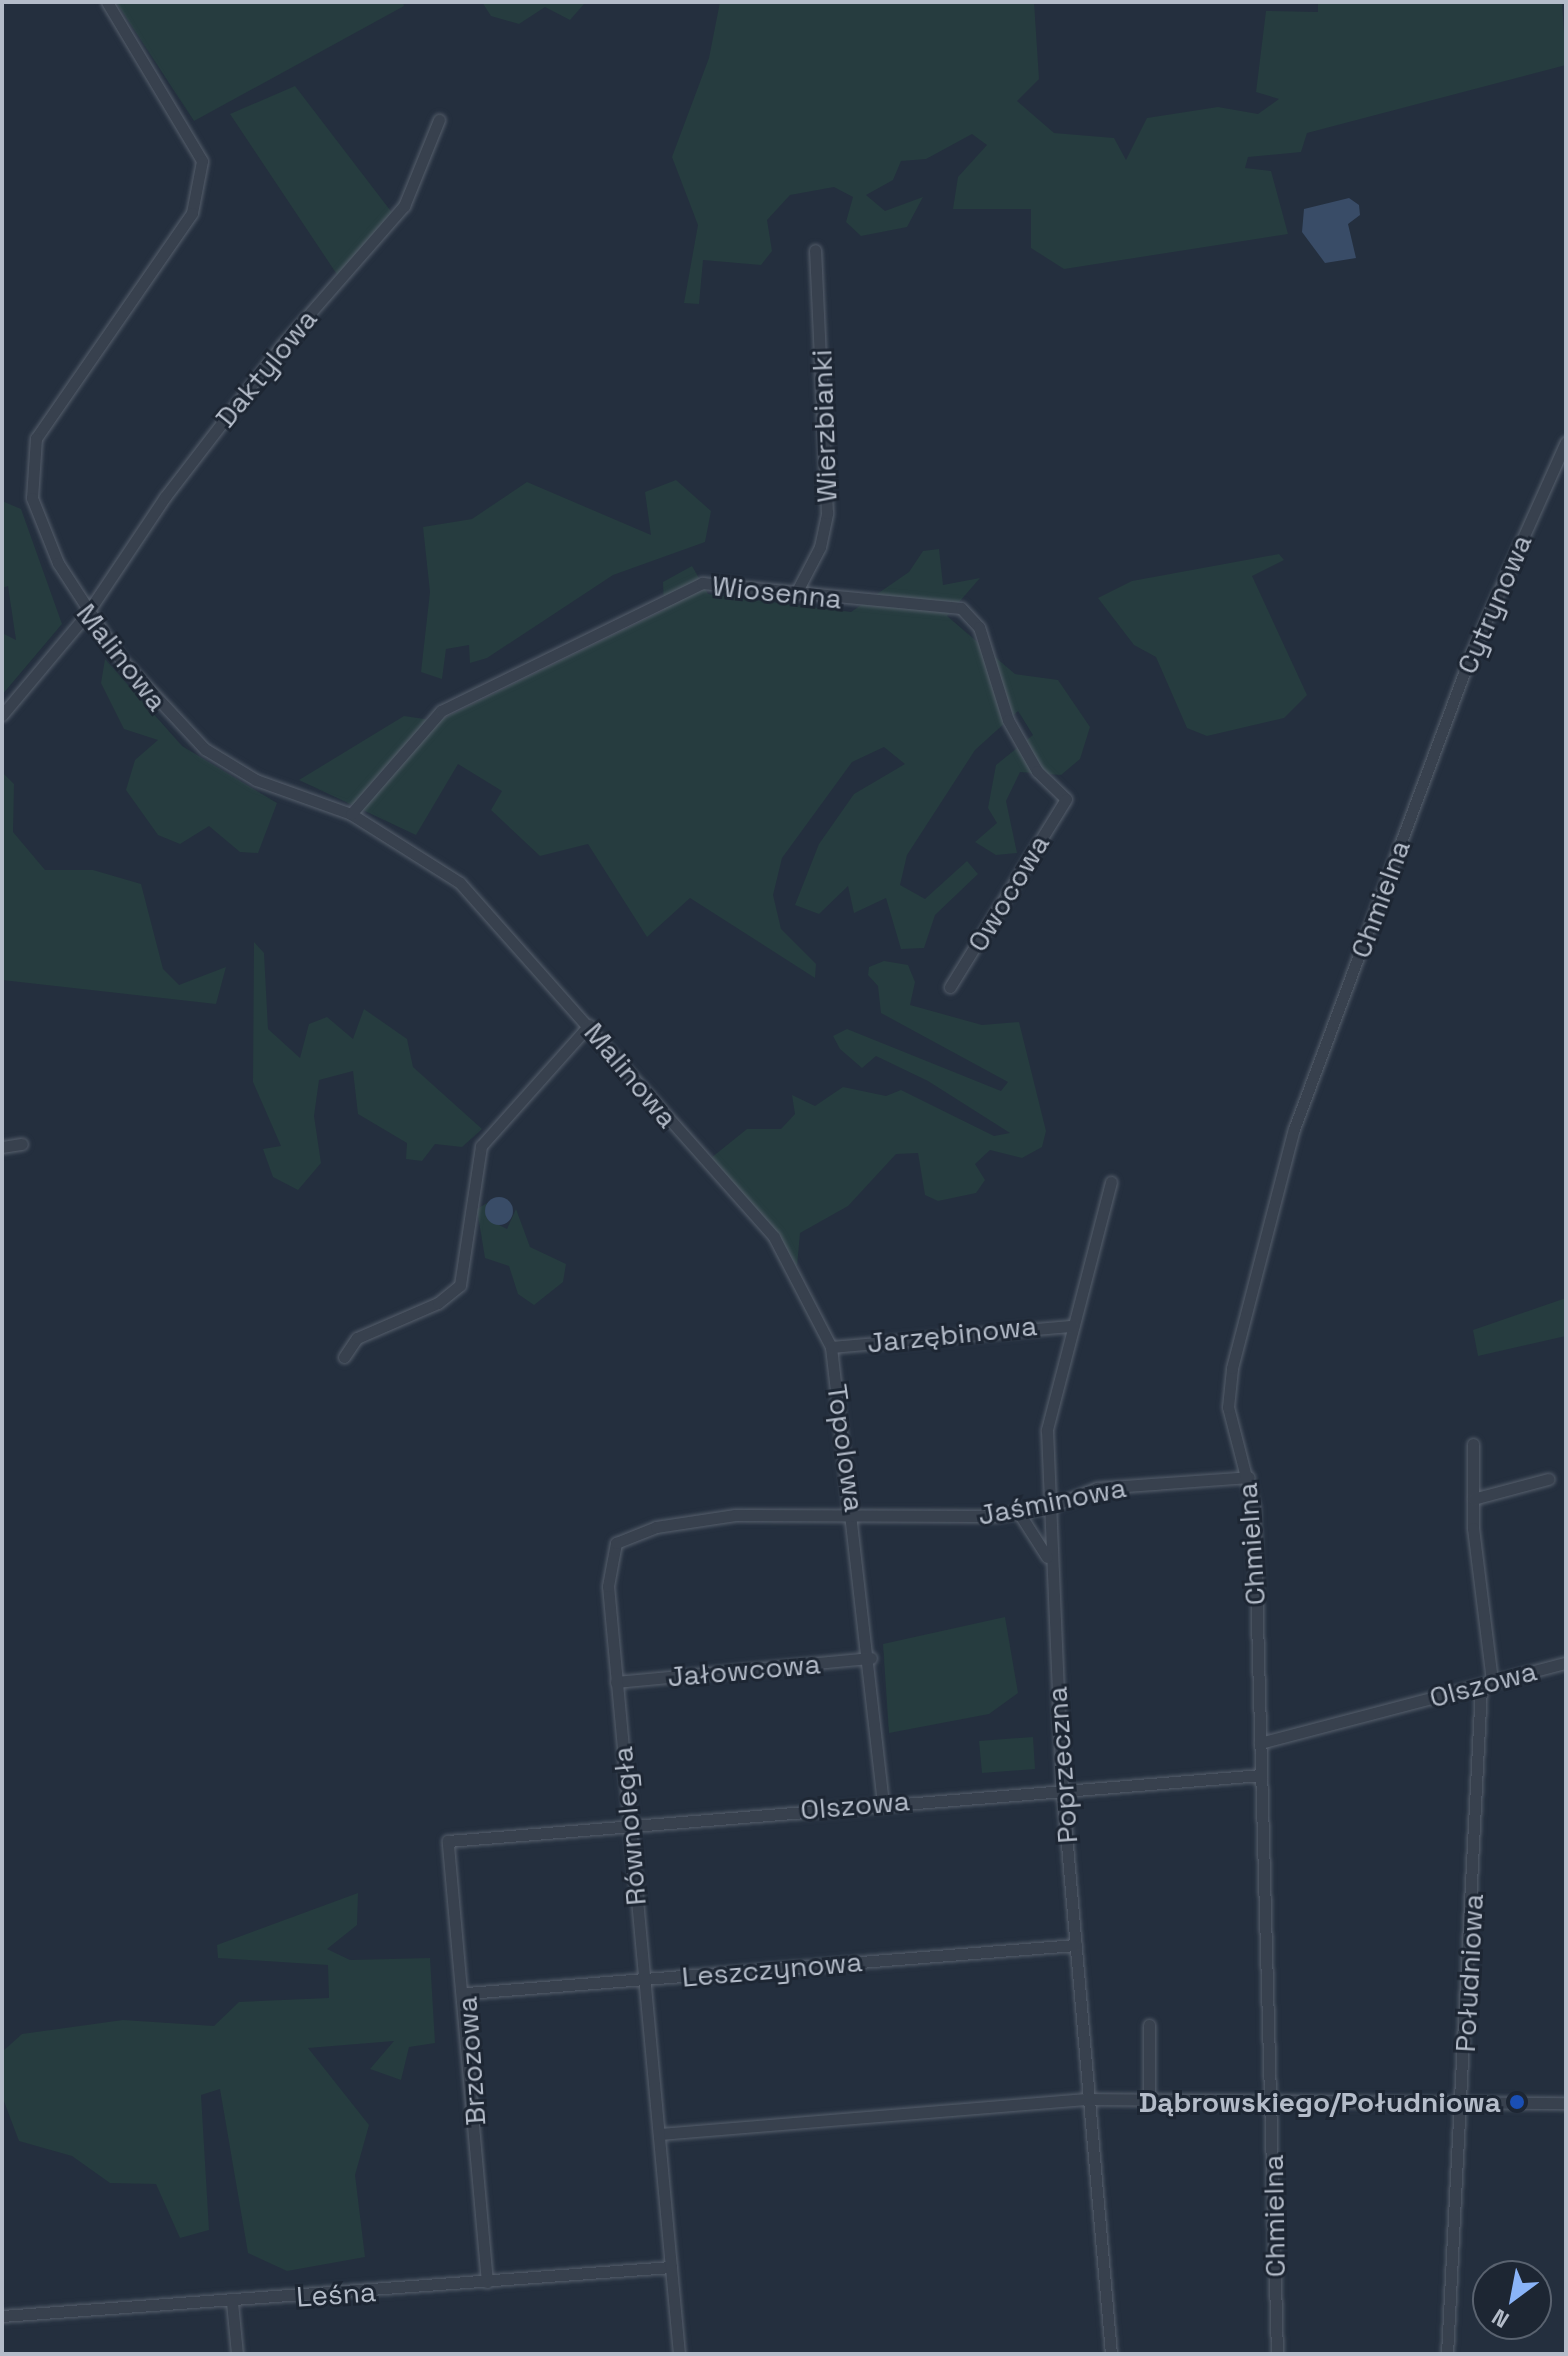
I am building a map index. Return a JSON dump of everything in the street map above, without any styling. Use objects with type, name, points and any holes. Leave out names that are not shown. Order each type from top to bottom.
[{"type":"street","name":"Malinowa","points":[[107,2],[202,161],[192,213],[50,409],[30,459],[32,498],[86,615],[160,709],[205,749],[256,780],[351,814],[460,883],[589,1025],[686,1141]]},
{"type":"street","name":"Daktylowa","points":[[2,715],[86,615],[165,497],[273,356],[404,206],[439,120]]},
{"type":"street","name":"Wierzbianki","points":[[795,595],[820,547],[827,513],[815,250]]},
{"type":"street","name":"Cytrynowa","points":[[1428,770],[1566,442]]},
{"type":"street","name":"Wiosenna","points":[[351,814],[441,711],[702,583],[795,595],[961,608],[979,627],[1008,720],[1037,771],[1066,799]]},
{"type":"street","name":"Chmielna","points":[[1277,2354],[1260,1743],[1249,1477],[1228,1407],[1247,1298],[1294,1129],[1428,770]]},
{"type":"street","name":"Owocowa","points":[[950,987],[1066,799]]},
{"type":"street","points":[[344,1357],[357,1338],[438,1303],[460,1285],[481,1146],[589,1025]]},
{"type":"street","name":"Topolowa","points":[[686,1141],[774,1237],[831,1347],[856,1517],[883,1802]]},
{"type":"street","points":[[2,1147],[22,1144]]},
{"type":"street","name":"Poprzeczna","points":[[1111,1182],[1052,1392],[1048,1557],[1062,1787],[1111,2354]]},
{"type":"street","name":"Jarzębinowa","points":[[831,1347],[1073,1326]]},
{"type":"street","points":[[1473,1444],[1473,1499],[1492,1680]]},
{"type":"street","name":"Jaśminowa","points":[[856,1517],[1019,1513],[1049,1507],[1097,1488],[1249,1477]]},
{"type":"street","points":[[1473,1499],[1548,1479]]},
{"type":"street","points":[[1019,1513],[1048,1557]]},
{"type":"street","name":"Równoległa","points":[[679,2354],[616,1682],[609,1553],[627,1534],[735,1515],[856,1517]]},
{"type":"street","name":"Jałowcowa","points":[[616,1682],[871,1658]]},
{"type":"street","name":"Olszowa","points":[[1260,1743],[1481,1688],[1492,1680],[1566,1663]]},
{"type":"street","name":"Południowa","points":[[1447,2354],[1481,1688]]},
{"type":"street","name":"Olszowa","points":[[448,1841],[1062,1787],[1261,1775]]},
{"type":"street","name":"Brzozowa","points":[[448,1841],[467,1993],[487,2282]]},
{"type":"street","name":"Leszczynowa","points":[[467,1993],[1076,1945]]},
{"type":"street","points":[[1149,2025],[1149,2099]]},
{"type":"street","points":[[659,2134],[1087,2099],[1270,2098],[1566,2103]]},
{"type":"street","name":"Leśna","points":[[2,2316],[232,2302],[671,2267]]},
{"type":"street","points":[[232,2302],[237,2354]]},
{"type":"green space","points":[[116,2],[403,2],[404,6],[194,121]]},
{"type":"green space","points":[[482,2],[584,4],[570,20],[545,7],[519,24],[491,16]]},
{"type":"green space","points":[[720,2],[1034,2],[1039,79],[1017,101],[1054,133],[1114,138],[1126,160],[1147,118],[1218,107],[1258,114],[1279,99],[1256,92],[1266,11],[1318,12],[1318,2],[1562,2],[1566,65],[1307,133],[1301,152],[1248,157],[1245,168],[1271,171],[1288,234],[1064,269],[1031,248],[1031,209],[953,209],[958,177],[987,145],[972,134],[926,159],[901,161],[893,180],[866,195],[885,211],[923,197],[907,227],[861,236],[846,222],[853,197],[834,187],[790,195],[767,220],[772,251],[761,265],[703,260],[699,304],[684,303],[698,225],[672,157],[709,58]]},
{"type":"green space","points":[[295,86],[393,214],[340,279],[230,114]]},
{"type":"green space","points":[[676,480],[711,511],[705,542],[613,575],[487,658],[470,663],[469,645],[446,649],[442,679],[421,672],[430,592],[423,527],[472,519],[527,482],[651,535],[645,492]]},
{"type":"green space","points":[[2,501],[21,509],[62,624],[2,695],[2,633],[16,640],[8,586],[2,588]]},
{"type":"green space","points":[[939,549],[943,585],[980,578],[947,616],[1015,674],[1058,680],[1090,727],[1080,759],[1061,775],[1020,772],[1006,801],[1017,853],[996,855],[975,842],[997,823],[988,808],[996,765],[1033,735],[1018,711],[975,750],[907,855],[900,885],[925,899],[967,861],[978,874],[935,915],[924,948],[901,949],[886,898],[854,913],[848,886],[819,914],[795,905],[819,844],[854,794],[905,764],[884,747],[852,762],[782,858],[773,895],[781,929],[816,964],[815,978],[690,898],[647,937],[588,844],[540,856],[491,810],[502,791],[458,764],[416,835],[299,780],[404,716],[438,721],[664,610],[663,582],[692,566],[708,594],[851,612],[909,572],[923,551]]},
{"type":"green space","points":[[1279,554],[1284,560],[1252,576],[1307,695],[1284,718],[1207,736],[1187,728],[1156,657],[1134,645],[1098,598],[1132,581]]},
{"type":"green space","points":[[105,659],[182,746],[277,803],[258,853],[240,852],[209,826],[180,844],[158,835],[126,790],[135,760],[158,740],[124,729],[101,683]]},
{"type":"green space","points":[[2,772],[14,784],[13,832],[45,870],[93,870],[141,884],[163,969],[179,985],[226,967],[216,1004],[2,980]]},
{"type":"green space","points":[[254,942],[264,953],[268,1029],[300,1058],[309,1024],[327,1017],[353,1039],[364,1009],[407,1039],[413,1067],[482,1129],[462,1147],[435,1144],[422,1161],[406,1159],[407,1143],[358,1114],[353,1071],[319,1080],[314,1116],[321,1163],[298,1190],[273,1177],[263,1149],[281,1146],[253,1082]]},
{"type":"green space","points":[[884,961],[908,965],[915,982],[910,1005],[982,1025],[1019,1022],[1046,1131],[1042,1147],[1022,1158],[990,1150],[975,1164],[985,1180],[976,1193],[938,1201],[925,1195],[918,1153],[896,1154],[848,1206],[800,1233],[797,1266],[711,1158],[747,1129],[781,1129],[795,1114],[792,1095],[815,1106],[843,1087],[886,1096],[901,1090],[994,1136],[1010,1133],[928,1081],[876,1056],[862,1068],[840,1049],[833,1036],[847,1029],[1001,1091],[1008,1082],[881,1013],[878,986],[868,975],[869,967]]},
{"type":"green space","points":[[487,1203],[487,1219],[507,1229],[516,1209],[530,1247],[566,1264],[563,1282],[534,1305],[518,1294],[509,1266],[485,1258],[477,1209]]},
{"type":"green space","points":[[1566,1298],[1566,1336],[1478,1356],[1473,1330]]},
{"type":"green space","points":[[1005,1617],[1018,1693],[989,1714],[889,1733],[883,1644]]},
{"type":"green space","points":[[1033,1737],[1035,1769],[982,1773],[979,1741]]},
{"type":"green space","points":[[358,1893],[357,1925],[327,1949],[350,1960],[430,1958],[435,2043],[409,2047],[401,2080],[370,2069],[394,2041],[308,2048],[369,2125],[355,2175],[365,2257],[287,2271],[248,2253],[220,2089],[201,2095],[209,2230],[180,2238],[156,2184],[110,2183],[72,2156],[19,2141],[2,2096],[2,2052],[22,2034],[123,2020],[214,2026],[239,2002],[329,1998],[328,1965],[218,1958],[217,1945]]},
{"type":"water","points":[[1349,198],[1359,205],[1360,215],[1348,224],[1356,258],[1325,263],[1302,232],[1304,209]]},
{"type":"water","points":[[499,1197],[509,1201],[513,1211],[509,1221],[499,1225],[489,1221],[485,1211],[489,1201]]},
{"type":"place","name":"Dąbrowskiego/Południowa","points":[[1517,2102]]}]
